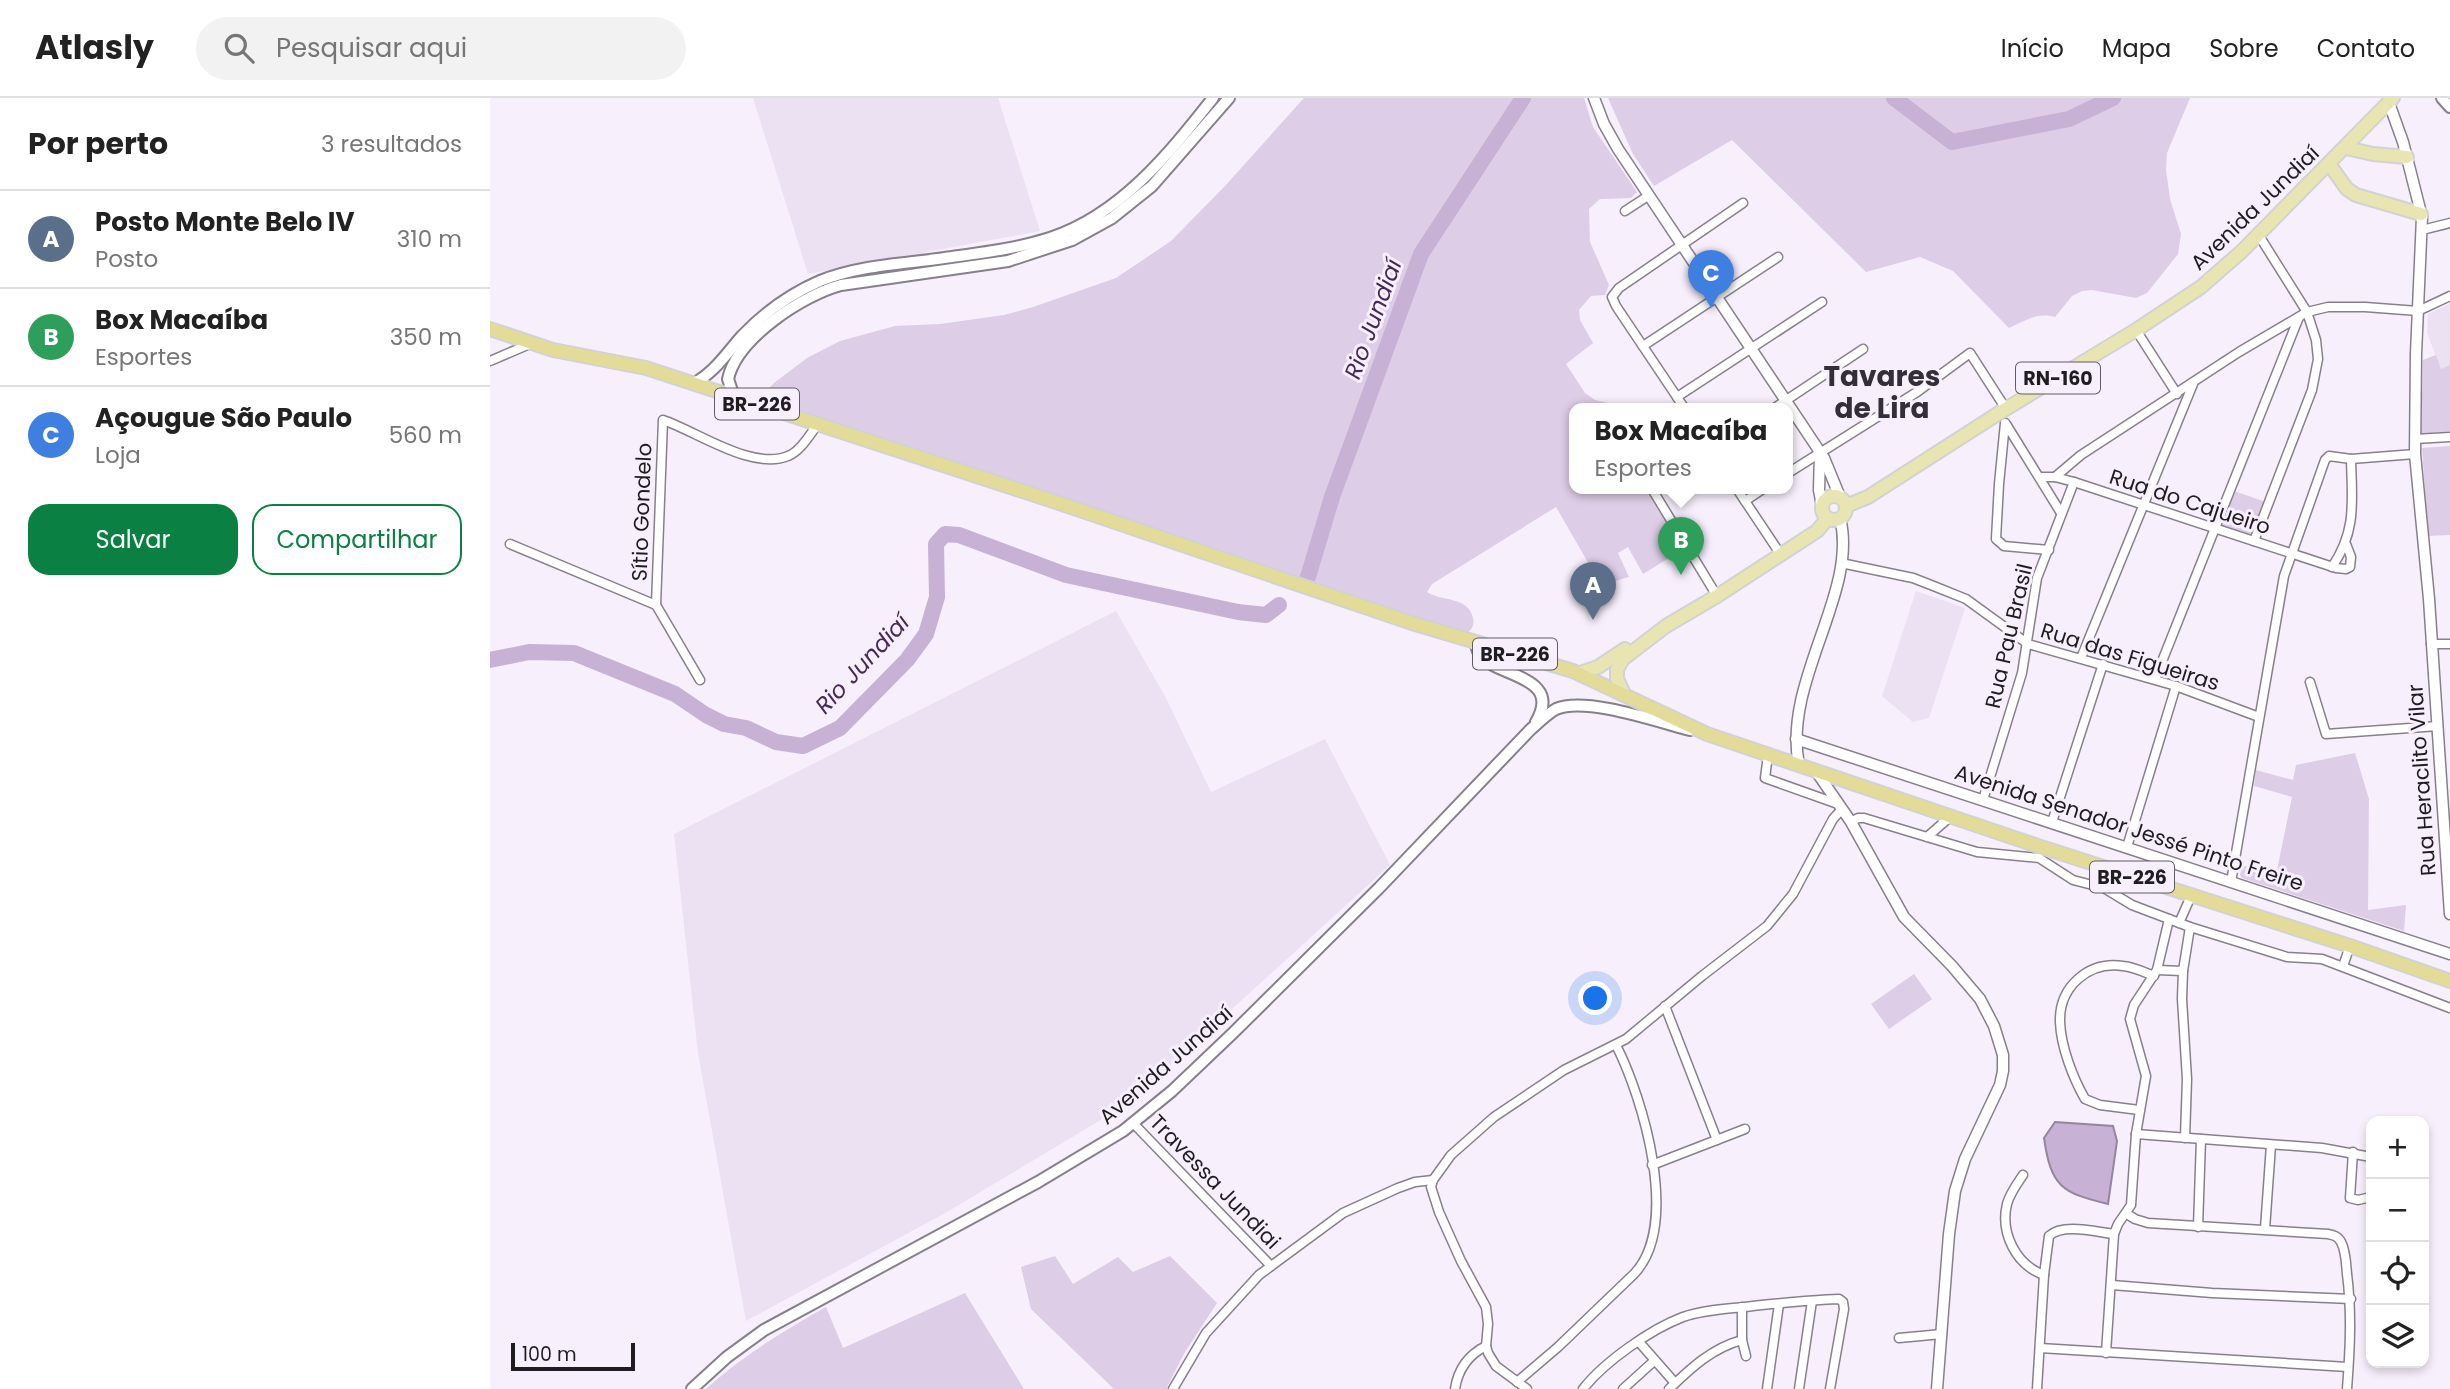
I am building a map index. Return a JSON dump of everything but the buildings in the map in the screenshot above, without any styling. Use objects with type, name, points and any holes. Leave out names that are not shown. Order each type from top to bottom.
[{"type":"highway","name":"BR-226","points":[[490,330],[564,353],[631,364],[1053,500],[1278,579],[1580,673],[1707,734],[1950,817],[2037,851],[2350,946],[2450,981]]},
{"type":"main road","points":[[734,397],[727,379],[728,363],[760,319],[784,300],[834,276],[1008,249],[1053,237],[1084,222],[1136,186],[1173,147],[1213,98]]},
{"type":"main road","points":[[693,384],[728,363],[757,334],[794,306],[828,288],[1008,261],[1053,248],[1091,230],[1131,204],[1152,186],[1229,98]]},
{"type":"main road","points":[[2442,98],[2450,107]]},
{"type":"main road","name":"Avenida Jundiaí","points":[[1624,694],[1617,679],[1619,665],[1649,638],[1817,531],[1835,509],[1868,497],[2003,415],[2201,287],[2219,273],[2391,101]]},
{"type":"main road","points":[[2346,148],[2407,158]]},
{"type":"main road","points":[[2329,164],[2347,189],[2356,195],[2421,214]]},
{"type":"main road","name":"Avenida Jundiaí","points":[[1580,673],[1598,667],[1638,641],[1649,638]]},
{"type":"main road","name":"Avenida Jundiaí","points":[[1475,642],[1478,652],[1486,662],[1520,676],[1538,690],[1542,698],[1542,708],[1530,730]]},
{"type":"main road","name":"Avenida Jundiaí","points":[[692,1389],[727,1357],[764,1330],[1095,1150],[1133,1122],[1171,1091],[1243,1024],[1379,888],[1530,730],[1555,710],[1582,705],[1707,734]]},
{"type":"street","points":[[1594,98],[1604,124],[1648,196],[1786,403]]},
{"type":"street","name":"Rua Heraclito Vilar","points":[[2391,101],[2421,214],[2415,454],[2425,545],[2450,911]]},
{"type":"street","points":[[1625,211],[1648,196]]},
{"type":"street","points":[[1743,203],[1616,291],[1612,299],[1681,403],[1750,349],[1822,302]]},
{"type":"street","points":[[2422,230],[2450,223]]},
{"type":"street","points":[[2254,541],[2316,379],[2318,352],[2307,312],[2258,234]]},
{"type":"street","points":[[1643,346],[1778,257]]},
{"type":"street","points":[[2056,477],[2081,455],[2307,312],[2328,307],[2418,311],[2450,296]]},
{"type":"street","points":[[2155,679],[2298,317]]},
{"type":"street","points":[[2136,330],[2178,394]]},
{"type":"street","points":[[490,361],[532,344]]},
{"type":"street","points":[[1780,403],[1863,349]]},
{"type":"street","points":[[1793,470],[1917,392],[1970,354],[2061,513]]},
{"type":"street","points":[[2081,658],[2194,382]]},
{"type":"street","points":[[1793,413],[1830,471],[1842,541],[1841,564],[1834,593],[1805,682],[1796,739],[1799,765]]},
{"type":"street","points":[[2003,415],[1996,539],[2004,546],[2049,550]]},
{"type":"street","name":"Sítio Gondelo","points":[[656,605],[663,420],[685,427],[709,442],[739,454],[768,458],[788,457],[800,448],[818,424]]},
{"type":"street","points":[[2415,439],[2450,437]]},
{"type":"street","points":[[1820,453],[1819,490],[1835,509]]},
{"type":"street","points":[[2231,882],[2282,587],[2325,460],[2329,456],[2351,459],[2415,454]]},
{"type":"street","points":[[2330,566],[2346,544],[2351,520],[2351,459]]},
{"type":"street","name":"Rua do Cajueiro","points":[[2040,477],[2056,477],[2074,482],[2292,554],[2346,569],[2350,567],[2351,557],[2346,544]]},
{"type":"street","name":"Rua Pau Brasil","points":[[1983,800],[2015,699],[2028,643],[2037,578],[2074,482]]},
{"type":"street","points":[[1655,494],[1717,596]]},
{"type":"street","points":[[1740,494],[1781,555]]},
{"type":"street","points":[[1745,501],[1756,494]]},
{"type":"street","points":[[510,544],[656,605],[700,680]]},
{"type":"street","name":"Rua das Figueiras","points":[[1841,564],[1913,578],[1949,591],[1981,609],[2028,643],[2155,679],[2259,717]]},
{"type":"street","points":[[2431,645],[2450,644]]},
{"type":"street","points":[[2052,822],[2104,664]]},
{"type":"street","points":[[2311,682],[2326,734],[2438,726]]},
{"type":"street","points":[[2127,847],[2176,686]]},
{"type":"street","name":"Avenida Senador Jessé Pinto Freire","points":[[1796,739],[2450,954]]},
{"type":"street","points":[[1768,754],[1765,778],[1840,806]]},
{"type":"street","points":[[1816,770],[1851,822],[1904,917],[1980,999],[1994,1026],[2003,1055],[2000,1085],[1969,1148],[1955,1191],[1937,1389]]},
{"type":"street","points":[[1527,1389],[1496,1366],[1486,1346],[1486,1307],[1439,1212],[1432,1187],[1433,1180],[1451,1155],[1494,1117],[1564,1070],[1616,1045],[1634,1033],[1777,917],[1798,886],[1840,806]]},
{"type":"street","points":[[1927,837],[1950,817]]},
{"type":"street","points":[[1851,822],[1864,818],[1993,855],[2037,851],[2073,880],[2104,888],[2132,905],[2179,923],[2287,957],[2315,957],[2450,1008]]},
{"type":"street","points":[[2179,923],[2191,896]]},
{"type":"street","points":[[2106,1353],[2114,1234],[2132,1201],[2136,1134],[2146,1076],[2130,1019],[2134,1005],[2155,973],[2169,919]]},
{"type":"street","points":[[2185,1138],[2188,1079],[2182,1023],[2183,971],[2190,927]]},
{"type":"street","points":[[2343,966],[2350,946]]},
{"type":"street","points":[[2139,1110],[2099,1105],[2085,1099],[2061,1030],[2061,1015],[2068,991],[2090,970],[2107,965],[2120,965],[2155,973],[2183,971]]},
{"type":"street","points":[[1665,1006],[1717,1140]]},
{"type":"street","points":[[1517,1382],[1566,1339],[1645,1261],[1652,1244],[1657,1222],[1657,1204],[1652,1165],[1643,1116],[1625,1062],[1616,1045]]},
{"type":"street","name":"Travessa Jundiai","points":[[1133,1122],[1271,1266]]},
{"type":"street","points":[[1652,1165],[1745,1129]]},
{"type":"street","points":[[2136,1134],[2353,1152],[2366,1156]]},
{"type":"street","points":[[2198,1227],[2201,1139]]},
{"type":"street","points":[[2266,1229],[2271,1145]]},
{"type":"street","points":[[2353,1152],[2350,1198],[2358,1200],[2366,1198]]},
{"type":"street","points":[[2023,1175],[2009,1198],[2007,1227],[2021,1262],[2044,1275]]},
{"type":"street","points":[[1173,1389],[1206,1333],[1226,1314],[1250,1283],[1271,1266],[1343,1213],[1398,1188],[1433,1180]]},
{"type":"street","points":[[2127,1214],[2148,1223],[2266,1229],[2336,1236],[2342,1243],[2345,1255],[2351,1299],[2347,1389]]},
{"type":"street","points":[[2037,1389],[2048,1238],[2052,1233],[2070,1230],[2114,1234]]},
{"type":"street","points":[[2112,1285],[2201,1293],[2351,1299]]},
{"type":"street","points":[[1583,1389],[1600,1370],[1639,1342],[1671,1322],[1685,1317],[1712,1310],[1839,1299],[1843,1301],[1844,1309],[1830,1389]]},
{"type":"street","points":[[1799,1389],[1812,1300]]},
{"type":"street","points":[[1767,1389],[1779,1304]]},
{"type":"street","points":[[1742,1307],[1742,1340],[1746,1356]]},
{"type":"street","points":[[1899,1338],[1942,1334]]},
{"type":"street","points":[[1639,1342],[1672,1386],[1718,1348],[1742,1340]]},
{"type":"street","points":[[1455,1389],[1464,1365],[1474,1353],[1486,1346]]},
{"type":"street","points":[[2040,1348],[2348,1367]]},
{"type":"street","points":[[1623,1389],[1654,1361]]},
{"type":"shaded area","points":[[753,98],[998,98],[1040,231],[808,274]]},
{"type":"shaded area","points":[[1304,98],[1584,98],[1593,127],[1637,192],[1631,198],[1600,199],[1589,209],[1590,242],[1609,285],[1605,295],[1591,296],[1579,310],[1580,320],[1593,343],[1566,364],[1585,393],[1595,400],[1608,403],[1569,403],[1569,494],[1652,494],[1685,548],[1643,574],[1628,547],[1618,553],[1629,577],[1601,585],[1556,507],[1432,584],[1427,592],[1460,603],[1470,611],[1473,624],[1464,636],[1219,561],[760,410],[767,390],[774,383],[807,358],[840,341],[895,326],[940,324],[1004,315],[1116,278],[1171,241]]},
{"type":"shaded area","points":[[1608,98],[2190,98],[2167,153],[2166,170],[2170,199],[2181,234],[2178,254],[2147,293],[2136,298],[2092,290],[2082,291],[2072,296],[2055,317],[2037,316],[2009,328],[1953,271],[1920,257],[1866,272],[1732,140],[1654,186],[1633,154]]},
{"type":"shaded area","points":[[2450,304],[2450,365],[2441,369],[2427,333],[2428,314]]},
{"type":"shaded area","points":[[2436,355],[2441,369],[2450,365],[2450,431],[2421,434],[2423,360]]},
{"type":"shaded area","points":[[2450,446],[2450,535],[2428,536],[2422,448]]},
{"type":"shaded area","points":[[2234,491],[2266,502],[2251,538],[2220,527]]},
{"type":"shaded area","points":[[1916,591],[1965,608],[1929,718],[1913,722],[1882,696]]},
{"type":"shaded area","points":[[1116,611],[1166,698],[1211,792],[1325,739],[1390,865],[1129,1103],[947,1212],[746,1321],[698,1053],[674,834]]},
{"type":"shaded area","points":[[2355,753],[2369,799],[2368,910],[2406,905],[2404,931],[2242,878],[2240,875],[2242,865],[2276,875],[2292,797],[2254,786],[2256,770],[2293,780],[2296,765]]},
{"type":"shaded area","points":[[1914,974],[1932,999],[1889,1029],[1871,1004]]},
{"type":"shaded area","points":[[2055,1122],[2113,1126],[2117,1141],[2108,1204],[2069,1191],[2055,1178],[2044,1138]]},
{"type":"shaded area","points":[[1055,1256],[1073,1284],[1118,1257],[1133,1272],[1170,1256],[1217,1303],[1185,1352],[1166,1389],[1114,1389],[1031,1309],[1021,1267]]},
{"type":"shaded area","points":[[965,1293],[1024,1389],[706,1389],[749,1355],[826,1307],[843,1348]]},
{"type":"waterway","name":"Rio Jundiaí","points":[[1308,577],[1332,497],[1421,254],[1523,98]]},
{"type":"waterway","name":"Rio Jundiaí","points":[[1894,98],[1952,142],[2069,119],[2113,98]]},
{"type":"waterway","name":"Rio Jundiaí","points":[[490,660],[529,652],[574,653],[675,694],[724,724],[746,728],[776,742],[803,746],[840,728],[907,660],[926,634],[937,597],[936,544],[945,534],[959,535],[1066,575],[1238,612],[1266,615],[1279,605]]},
{"type":"place","name":"Açougue São Paulo","points":[[1711,308]]},
{"type":"place","name":"Box Macaíba","points":[[1681,575]]},
{"type":"place","name":"Posto Monte Belo IV","points":[[1593,620]]},
{"type":"district","name":"Tavares de Lira","points":[[1882,392]]}]
